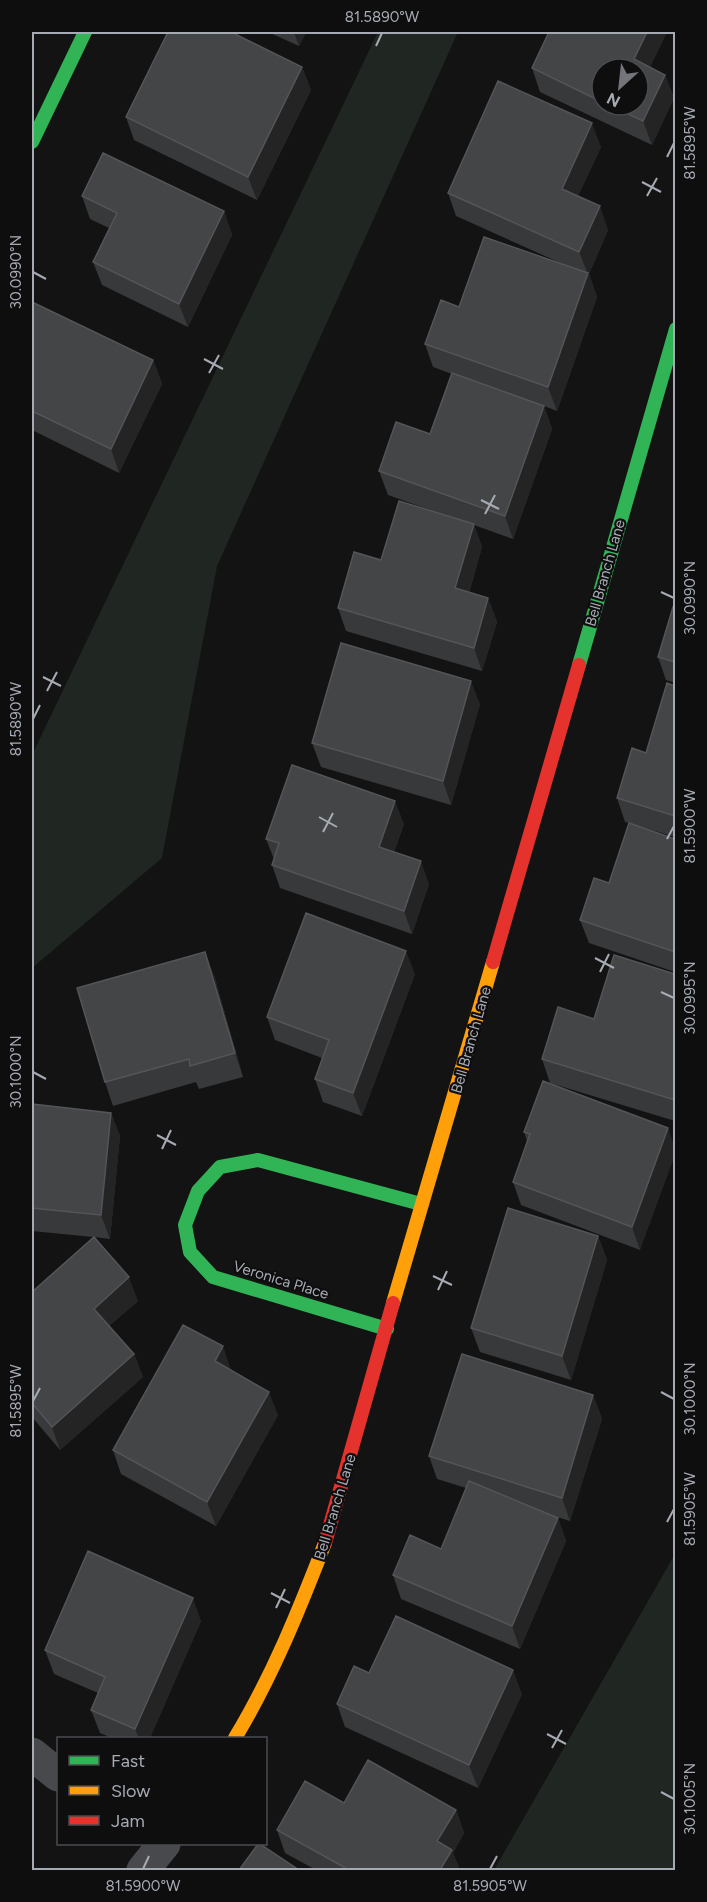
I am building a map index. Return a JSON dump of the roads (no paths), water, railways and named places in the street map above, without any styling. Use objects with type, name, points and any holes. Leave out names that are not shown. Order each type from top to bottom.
[{"type":"street","points":[[32,142],[85,32]]},
{"type":"street","name":"Bell Branch Lane","points":[[235,1737],[249,1715],[294,1624],[331,1529],[421,1204],[456,1091],[675,329]]},
{"type":"street","name":"Veronica Place","points":[[387,1329],[213,1277],[190,1252],[185,1225],[198,1191],[220,1167],[258,1160],[421,1204]]},
{"type":"street","points":[[32,1754],[57,1774]]}]
